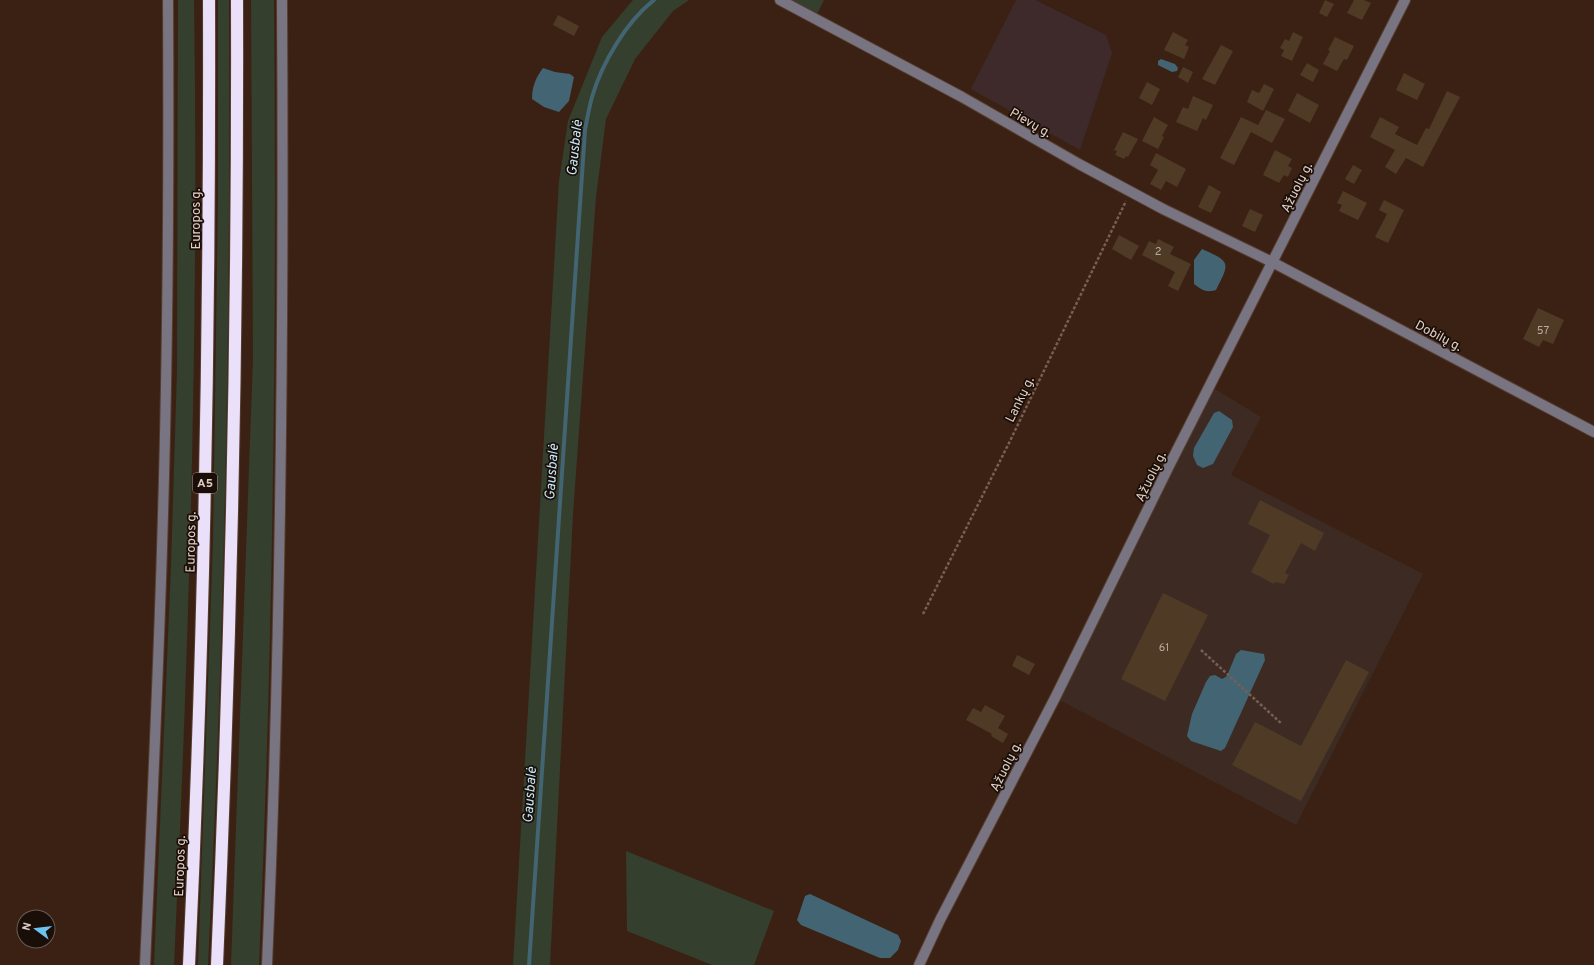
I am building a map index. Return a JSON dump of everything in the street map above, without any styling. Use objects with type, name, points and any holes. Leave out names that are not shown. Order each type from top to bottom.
[{"type":"highway","name":"Europos g.","points":[[189,965],[200,693],[206,441],[209,194],[209,0]]},
{"type":"highway","name":"A5","points":[[217,965],[228,690],[231,561],[236,250],[237,0]]},
{"type":"street","points":[[145,965],[160,628],[166,425],[169,198],[168,0]]},
{"type":"street","points":[[267,965],[277,662],[281,456],[283,210],[282,0]]},
{"type":"street","name":"Pievų g.","points":[[780,0],[962,97],[1131,192],[1272,262]]},
{"type":"street","name":"Ąžuolų g.","points":[[919,965],[940,920],[1056,696],[1272,262],[1405,0]]},
{"type":"street","name":"Dobilų g.","points":[[1272,262],[1594,432]]},
{"type":"path","name":"Lankų g.","points":[[923,614],[1014,434],[1096,265],[1114,223],[1131,192]]},
{"type":"path","points":[[1201,650],[1282,724]]},
{"type":"shaded area","points":[[1016,0],[1035,0],[1106,35],[1112,53],[1080,150],[971,89]]},
{"type":"shaded area","points":[[1210,386],[1261,417],[1231,475],[1423,574],[1296,825],[1058,699]]},
{"type":"green space","points":[[178,0],[194,0],[195,241],[192,483],[174,965],[154,965],[171,566],[177,370]]},
{"type":"green space","points":[[218,0],[229,0],[229,241],[225,483],[214,845],[208,965],[198,965],[213,541],[218,198]]},
{"type":"green space","points":[[251,0],[274,0],[275,241],[271,603],[259,965],[231,965],[253,358]]},
{"type":"green space","points":[[633,0],[689,0],[673,11],[635,59],[606,119],[596,197],[573,514],[550,965],[513,965],[559,181],[568,121],[602,37]]},
{"type":"green space","points":[[780,0],[824,0],[815,18]]},
{"type":"green space","points":[[626,851],[774,911],[754,965],[712,965],[627,931]]},
{"type":"water","points":[[1161,59],[1175,64],[1178,68],[1177,71],[1172,72],[1158,65],[1158,61]]},
{"type":"water","points":[[543,68],[555,72],[570,74],[574,77],[569,101],[559,112],[544,107],[532,99],[535,82]]},
{"type":"water","points":[[1202,249],[1223,260],[1225,264],[1224,274],[1216,290],[1204,290],[1194,284],[1194,260]]},
{"type":"water","points":[[1219,411],[1232,420],[1233,427],[1213,464],[1203,468],[1197,465],[1193,456],[1194,448],[1214,413]]},
{"type":"water","points":[[1241,650],[1264,654],[1265,660],[1225,748],[1221,751],[1191,741],[1187,736],[1192,714],[1206,682],[1210,676],[1215,675],[1222,679],[1227,676],[1236,654]]},
{"type":"water","points":[[810,894],[898,935],[901,941],[898,950],[890,958],[880,958],[801,925],[797,920],[805,896]]},
{"type":"building","points":[[1325,0],[1334,4],[1327,17],[1319,13]]},
{"type":"building","points":[[1354,0],[1364,0],[1371,3],[1362,20],[1347,13]]},
{"type":"building","points":[[558,15],[579,26],[574,36],[553,25]]},
{"type":"building","points":[[1173,32],[1188,40],[1185,45],[1189,47],[1184,59],[1164,50]]},
{"type":"building","points":[[1293,32],[1303,37],[1292,61],[1281,56],[1284,50],[1280,48],[1285,39],[1289,41]]},
{"type":"building","points":[[1335,37],[1354,46],[1347,60],[1344,59],[1337,71],[1323,64]]},
{"type":"building","points":[[1221,45],[1233,51],[1215,85],[1202,79]]},
{"type":"building","points":[[1307,63],[1319,70],[1313,82],[1300,75]]},
{"type":"building","points":[[1183,67],[1193,72],[1188,83],[1178,77]]},
{"type":"building","points":[[1404,73],[1425,84],[1417,100],[1396,90]]},
{"type":"building","points":[[1147,82],[1160,89],[1152,105],[1139,98]]},
{"type":"building","points":[[1264,84],[1274,89],[1263,111],[1247,102],[1252,90],[1259,93]]},
{"type":"building","points":[[1447,91],[1460,97],[1423,167],[1406,158],[1396,174],[1385,167],[1395,150],[1370,137],[1380,117],[1399,127],[1395,134],[1417,145],[1426,128],[1429,129]]},
{"type":"building","points":[[1297,93],[1319,105],[1310,123],[1288,111]]},
{"type":"building","points":[[1193,96],[1213,105],[1206,120],[1203,118],[1197,131],[1176,122],[1183,107],[1188,109]]},
{"type":"building","points":[[1266,110],[1285,119],[1272,143],[1251,132],[1234,165],[1220,158],[1241,117],[1258,125]]},
{"type":"building","points":[[1154,117],[1168,125],[1162,136],[1164,137],[1158,149],[1142,141]]},
{"type":"building","points":[[1123,132],[1138,139],[1128,157],[1126,156],[1124,159],[1115,155],[1117,151],[1114,150]]},
{"type":"building","points":[[1275,150],[1292,159],[1288,166],[1292,168],[1288,177],[1284,175],[1279,183],[1263,175]]},
{"type":"building","points":[[1156,153],[1186,169],[1177,187],[1166,181],[1161,190],[1150,184],[1158,170],[1150,165]]},
{"type":"building","points":[[1353,165],[1362,170],[1354,184],[1345,179]]},
{"type":"building","points":[[1209,185],[1221,192],[1211,213],[1198,207]]},
{"type":"building","points":[[1343,191],[1367,203],[1358,220],[1339,211],[1342,205],[1337,203]]},
{"type":"building","points":[[1384,200],[1404,210],[1388,243],[1375,237],[1387,214],[1379,210]]},
{"type":"building","points":[[1250,209],[1263,215],[1255,232],[1242,226]]},
{"type":"building","points":[[1119,235],[1139,246],[1131,260],[1112,249]]},
{"type":"building","points":[[1158,239],[1174,247],[1170,254],[1191,264],[1178,291],[1168,286],[1175,272],[1142,255],[1149,241],[1156,244]]},
{"type":"building","points":[[1538,308],[1564,320],[1553,344],[1543,340],[1539,347],[1523,339]]},
{"type":"building","points":[[1260,500],[1324,533],[1315,551],[1301,543],[1285,573],[1289,575],[1284,584],[1275,582],[1274,584],[1251,572],[1270,535],[1248,524]]},
{"type":"building","points":[[1163,593],[1208,615],[1165,701],[1121,679]]},
{"type":"building","points":[[1017,655],[1035,664],[1029,675],[1012,666]]},
{"type":"building","points":[[1346,660],[1369,672],[1301,801],[1232,765],[1255,722],[1301,746]]},
{"type":"building","points":[[985,705],[1005,716],[998,728],[1008,734],[1003,743],[991,736],[992,734],[966,720],[973,708],[981,712]]},
{"type":"waterway","name":"Gausbalė","points":[[529,965],[585,130],[596,84],[609,57],[625,31],[654,0]]}]
